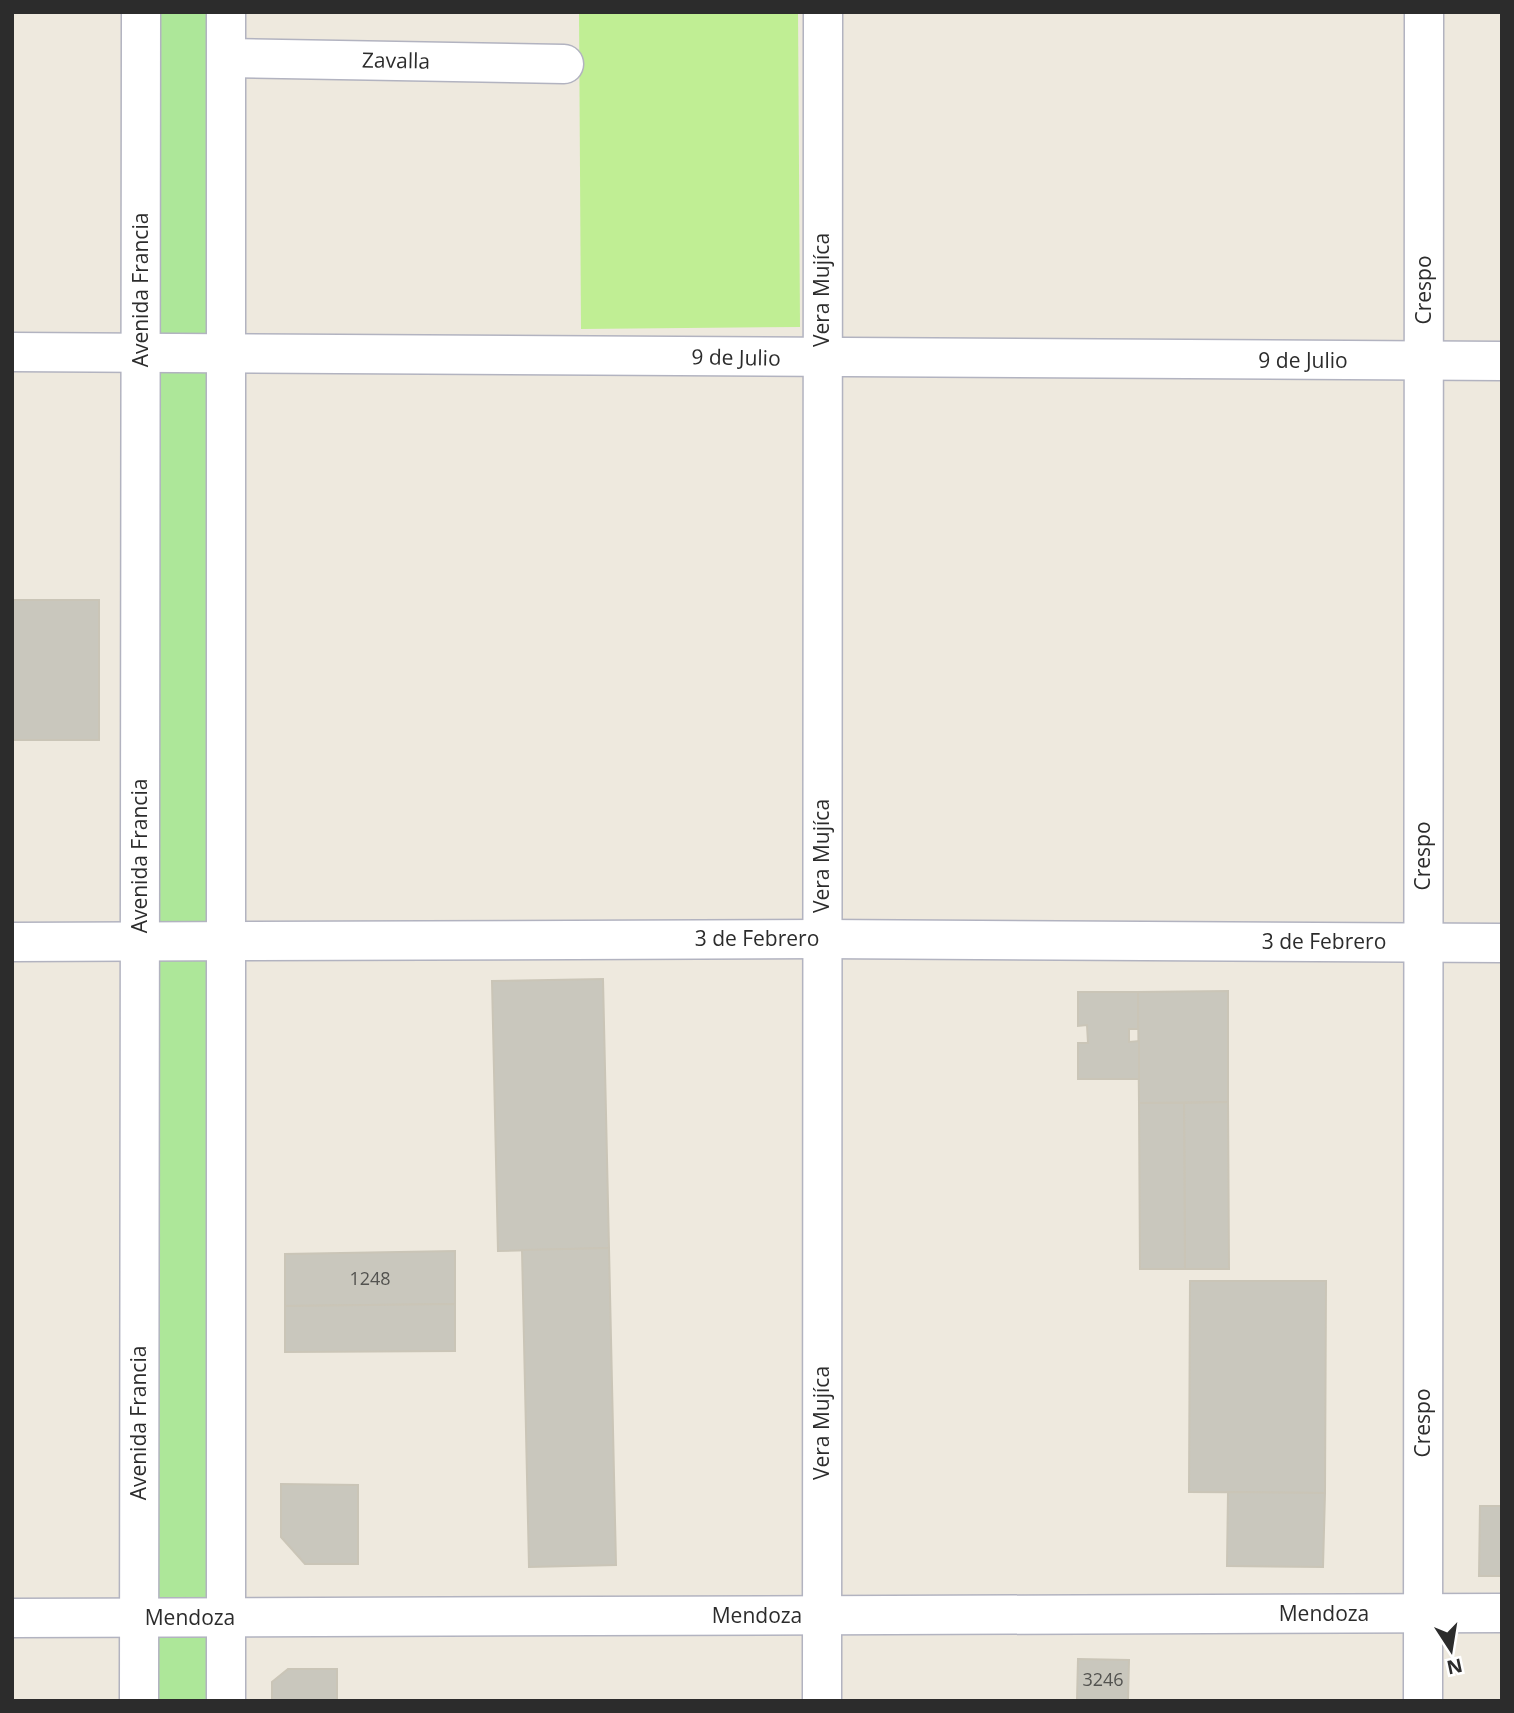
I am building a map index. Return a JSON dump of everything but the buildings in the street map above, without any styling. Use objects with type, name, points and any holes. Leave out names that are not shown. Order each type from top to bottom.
[{"type":"street","name":"Avenida Francia","points":[[139,1701],[141,12]]},
{"type":"street","points":[[226,12],[226,1701]]},
{"type":"street","name":"Vera Mujíca","points":[[822,12],[822,1701]]},
{"type":"street","name":"Crespo","points":[[1423,1701],[1424,12]]},
{"type":"street","name":"Zavalla","points":[[227,58],[565,64]]},
{"type":"street","name":"9 de Julio","points":[[12,352],[822,359],[1502,361]]},
{"type":"street","name":"3 de Febrero","points":[[12,942],[822,939],[1502,943]]},
{"type":"street","name":"Mendoza","points":[[12,1618],[1502,1613]]},
{"type":"green space","points":[[141,12],[226,12],[226,1701],[139,1701]]},
{"type":"green space","points":[[579,12],[798,12],[800,327],[581,329]]}]
